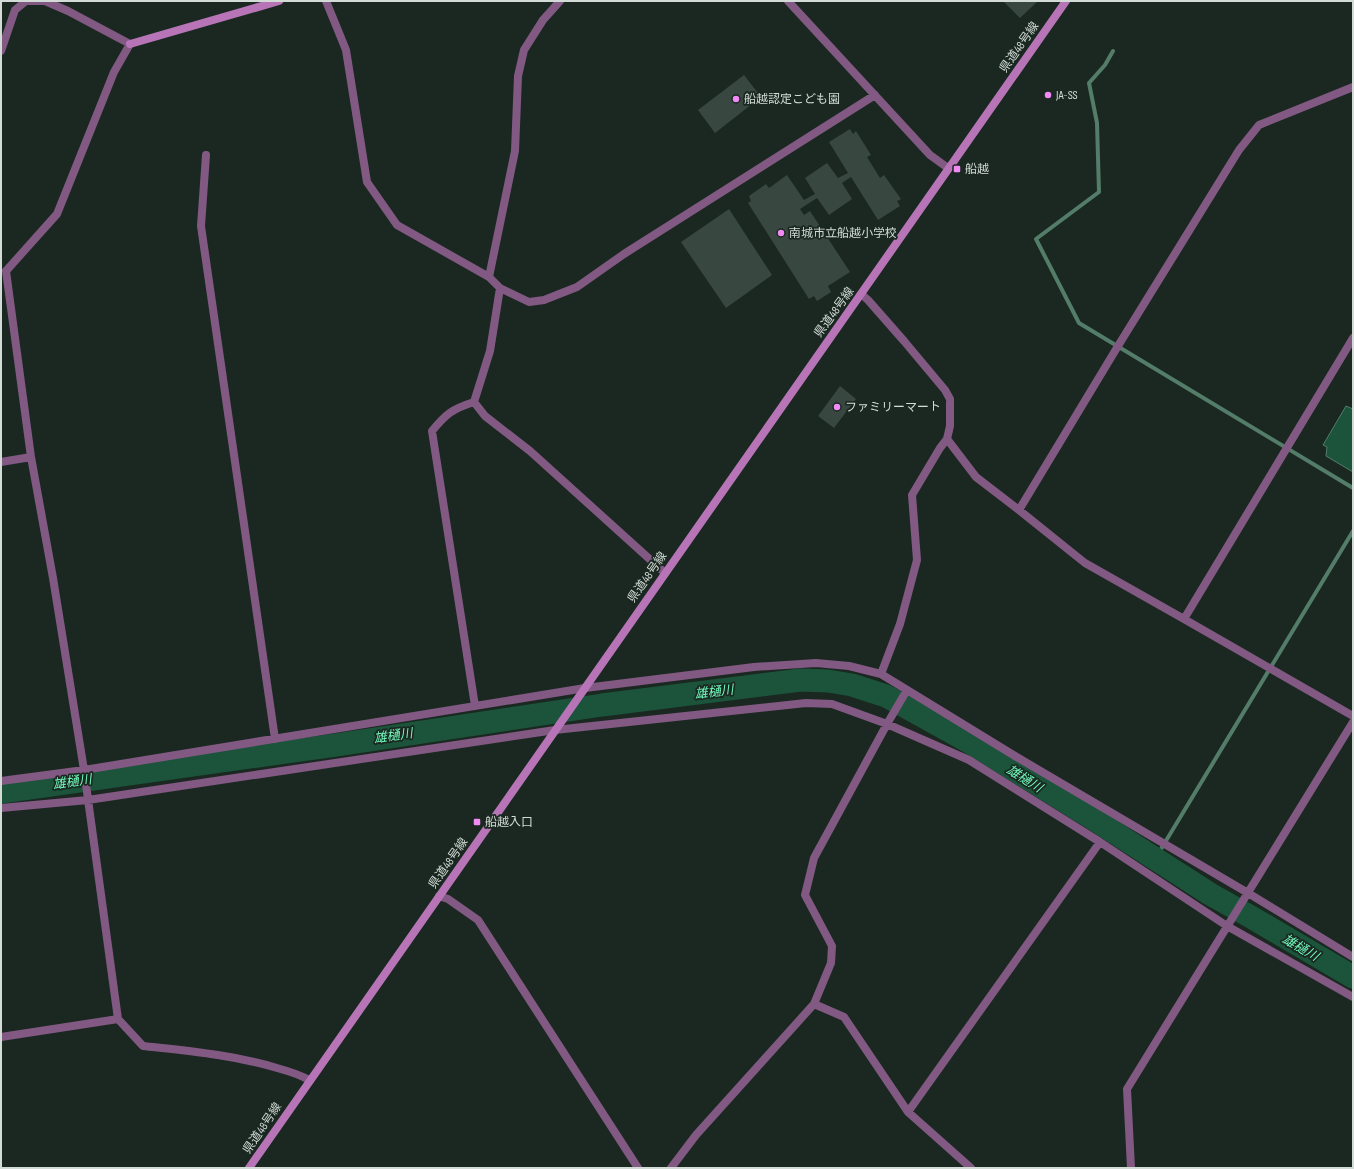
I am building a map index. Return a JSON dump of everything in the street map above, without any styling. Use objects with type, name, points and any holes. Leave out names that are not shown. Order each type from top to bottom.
[{"type":"main road","points":[[130,44],[279,1]]},
{"type":"main road","name":"県道48号線","points":[[249,1168],[309,1080],[1066,1]]},
{"type":"street","points":[[1,51],[15,10],[26,1],[45,1],[68,11],[130,44],[114,72],[57,214],[4,270],[31,457],[53,578],[84,770],[118,1019],[143,1046],[222,1055],[260,1063],[302,1075],[309,1080]]},
{"type":"street","points":[[326,1],[346,50],[367,182],[397,225],[489,276],[500,288],[529,302],[544,300],[577,287],[624,254],[875,95]]},
{"type":"street","points":[[489,276],[515,151],[518,76],[524,50],[543,20],[560,1]]},
{"type":"street","points":[[788,1],[930,155],[948,168]]},
{"type":"street","points":[[1019,510],[1239,150],[1259,125],[1353,87]]},
{"type":"street","points":[[206,155],[201,226],[275,739]]},
{"type":"street","points":[[474,402],[490,351],[500,288]]},
{"type":"street","points":[[861,294],[868,300],[945,390],[950,399],[950,426],[947,439],[912,495],[917,560],[900,624],[880,674]]},
{"type":"street","points":[[1184,619],[1353,338]]},
{"type":"street","points":[[474,402],[485,416],[530,452],[665,573]]},
{"type":"street","points":[[474,402],[462,406],[446,415],[432,431],[475,706]]},
{"type":"street","points":[[947,439],[976,477],[1085,563],[1353,716]]},
{"type":"street","points":[[1,462],[31,457]]},
{"type":"street","points":[[1,781],[84,770],[585,688],[754,667],[816,663],[850,666],[880,674],[1353,957]]},
{"type":"street","points":[[671,1168],[696,1135],[814,1004],[831,963],[832,946],[805,895],[814,858],[907,690]]},
{"type":"street","points":[[1,808],[88,800],[555,730],[806,703],[832,704],[887,724],[969,760],[1100,842],[1227,926],[1353,997]]},
{"type":"street","points":[[1131,1168],[1127,1088],[1353,722]]},
{"type":"street","points":[[908,1112],[1100,842]]},
{"type":"street","points":[[439,896],[448,899],[478,920],[638,1168]]},
{"type":"street","points":[[814,1004],[844,1017],[908,1112],[971,1168]]},
{"type":"street","points":[[1,1037],[118,1019]]},
{"type":"shaded area","points":[[1346,406],[1353,409],[1353,472],[1326,456],[1327,447],[1323,445]]},
{"type":"building","points":[[1003,1],[1038,1],[1020,18]]},
{"type":"building","points":[[744,75],[761,97],[715,133],[698,110]]},
{"type":"building","points":[[850,129],[853,134],[856,131],[871,155],[867,157],[880,178],[884,175],[901,199],[897,201],[900,206],[878,220],[851,177],[842,183],[852,199],[829,215],[817,198],[800,209],[804,215],[810,211],[850,272],[828,286],[831,292],[817,301],[814,296],[809,299],[748,203],[751,201],[749,196],[766,184],[769,188],[787,175],[804,200],[815,194],[805,178],[827,163],[838,178],[848,173],[829,142]]},
{"type":"building","points":[[729,209],[772,275],[726,308],[681,242]]},
{"type":"building","name":"ファミリーマート","points":[[840,386],[856,399],[834,428],[818,416]]},
{"type":"waterway","points":[[1113,51],[1105,65],[1089,83],[1097,123],[1099,192],[1036,239],[1079,323],[1353,488]]},
{"type":"waterway","points":[[1155,859],[1353,531]]},
{"type":"waterway","name":"雄樋川","points":[[1,792],[329,746],[602,705],[801,680],[828,681],[852,685],[886,696],[969,742],[1095,820],[1210,894],[1353,977]]},
{"type":"place","name":"JA-SS","points":[[1048,95]]},
{"type":"place","name":"船越認定こども園","points":[[736,99]]},
{"type":"place","name":"船越","points":[[957,169]]},
{"type":"place","name":"南城市立船越小学校","points":[[781,233]]},
{"type":"place","name":"ファミリーマート","points":[[837,407]]},
{"type":"place","name":"船越入口","points":[[477,822]]}]
